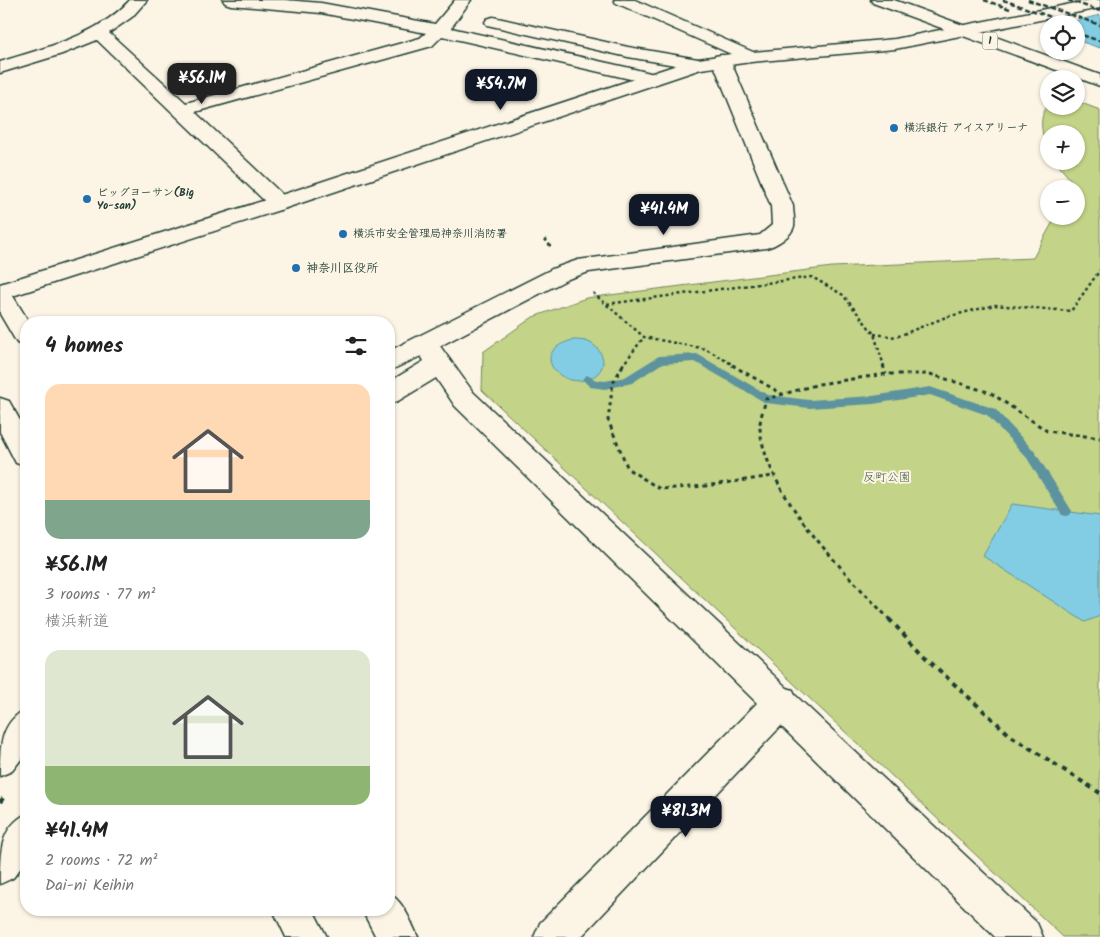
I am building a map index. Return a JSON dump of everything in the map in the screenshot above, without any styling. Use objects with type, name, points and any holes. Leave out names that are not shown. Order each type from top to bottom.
[{"type":"main road","points":[[0,68],[100,34],[130,13],[139,0]]},
{"type":"main road","points":[[231,0],[321,8],[439,30],[630,72],[652,79]]},
{"type":"main road","points":[[622,0],[751,56]]},
{"type":"main road","name":"1","points":[[879,0],[1100,81]]},
{"type":"main road","name":"1","points":[[923,0],[1024,36]]},
{"type":"main road","points":[[20,327],[0,293],[698,64],[751,56],[895,44],[1100,3]]},
{"type":"main road","points":[[182,110],[426,42],[458,7]]},
{"type":"main road","points":[[434,10],[458,7],[477,19],[628,52],[698,64]]},
{"type":"main road","points":[[100,34],[279,203]]},
{"type":"main road","points":[[1085,58],[1100,64]]},
{"type":"main road","points":[[395,389],[433,354],[560,274],[586,265],[766,241],[783,227],[782,206],[721,60]]},
{"type":"main road","points":[[395,361],[433,354]]},
{"type":"main road","points":[[433,354],[464,399],[781,702],[1023,937]]},
{"type":"main road","points":[[0,408],[20,444]]},
{"type":"main road","points":[[554,937],[781,702]]},
{"type":"main road","points":[[0,759],[20,734]]},
{"type":"main road","points":[[0,865],[20,840]]},
{"type":"main road","points":[[295,916],[307,937]]},
{"type":"main road","points":[[385,916],[398,937]]},
{"type":"path","points":[[874,334],[896,337],[946,318],[995,305],[1071,311],[1100,270]]},
{"type":"path","points":[[606,304],[812,277],[843,295],[874,334],[886,374]]},
{"type":"path","points":[[592,293],[644,337],[706,349],[783,394]]},
{"type":"path","points":[[644,337],[620,368],[613,383],[608,420],[628,468],[660,489],[705,486],[773,476]]},
{"type":"path","points":[[1100,438],[1047,431],[991,393],[930,374],[886,374],[819,384],[766,399],[760,428],[773,476],[826,551],[928,660],[1011,736],[1100,793]]},
{"type":"green space","name":"反町公園","points":[[1085,104],[1100,110],[1100,937],[1063,937],[482,390],[483,352],[533,317],[586,298],[832,267],[1033,258],[1051,225],[1085,225],[1085,180],[1071,180],[1062,170],[1085,170],[1085,125],[1042,125],[1043,115],[1085,115]]},
{"type":"water","points":[[1100,15],[1100,48],[1085,43],[1085,19]]},
{"type":"water","points":[[573,340],[590,343],[598,349],[603,358],[603,363],[598,373],[587,380],[575,381],[564,377],[556,371],[551,363],[551,354],[558,346]]},
{"type":"water","points":[[1012,504],[1100,516],[1100,616],[1085,622],[983,556]]},
{"type":"waterway","points":[[587,379],[594,384],[605,385],[628,380],[659,360],[697,358],[766,399],[809,404],[873,400],[930,391],[991,412],[1031,455],[1066,511]]},
{"type":"railway","points":[[984,0],[1010,9]]},
{"type":"railway","points":[[1003,0],[1046,15]]},
{"type":"railway","points":[[1028,0],[1100,25]]},
{"type":"railway","points":[[1068,0],[1100,11]]},
{"type":"railway","points":[[1085,36],[1100,41]]},
{"type":"place","name":"横浜銀行 アイスアリーナ","points":[[894,128]]},
{"type":"place","name":"ビッグヨーサン(Big Yo-san)","points":[[87,199]]},
{"type":"place","name":"横浜市安全管理局神奈川消防署","points":[[343,234]]},
{"type":"place","name":"神奈川区役所","points":[[296,268]]}]
